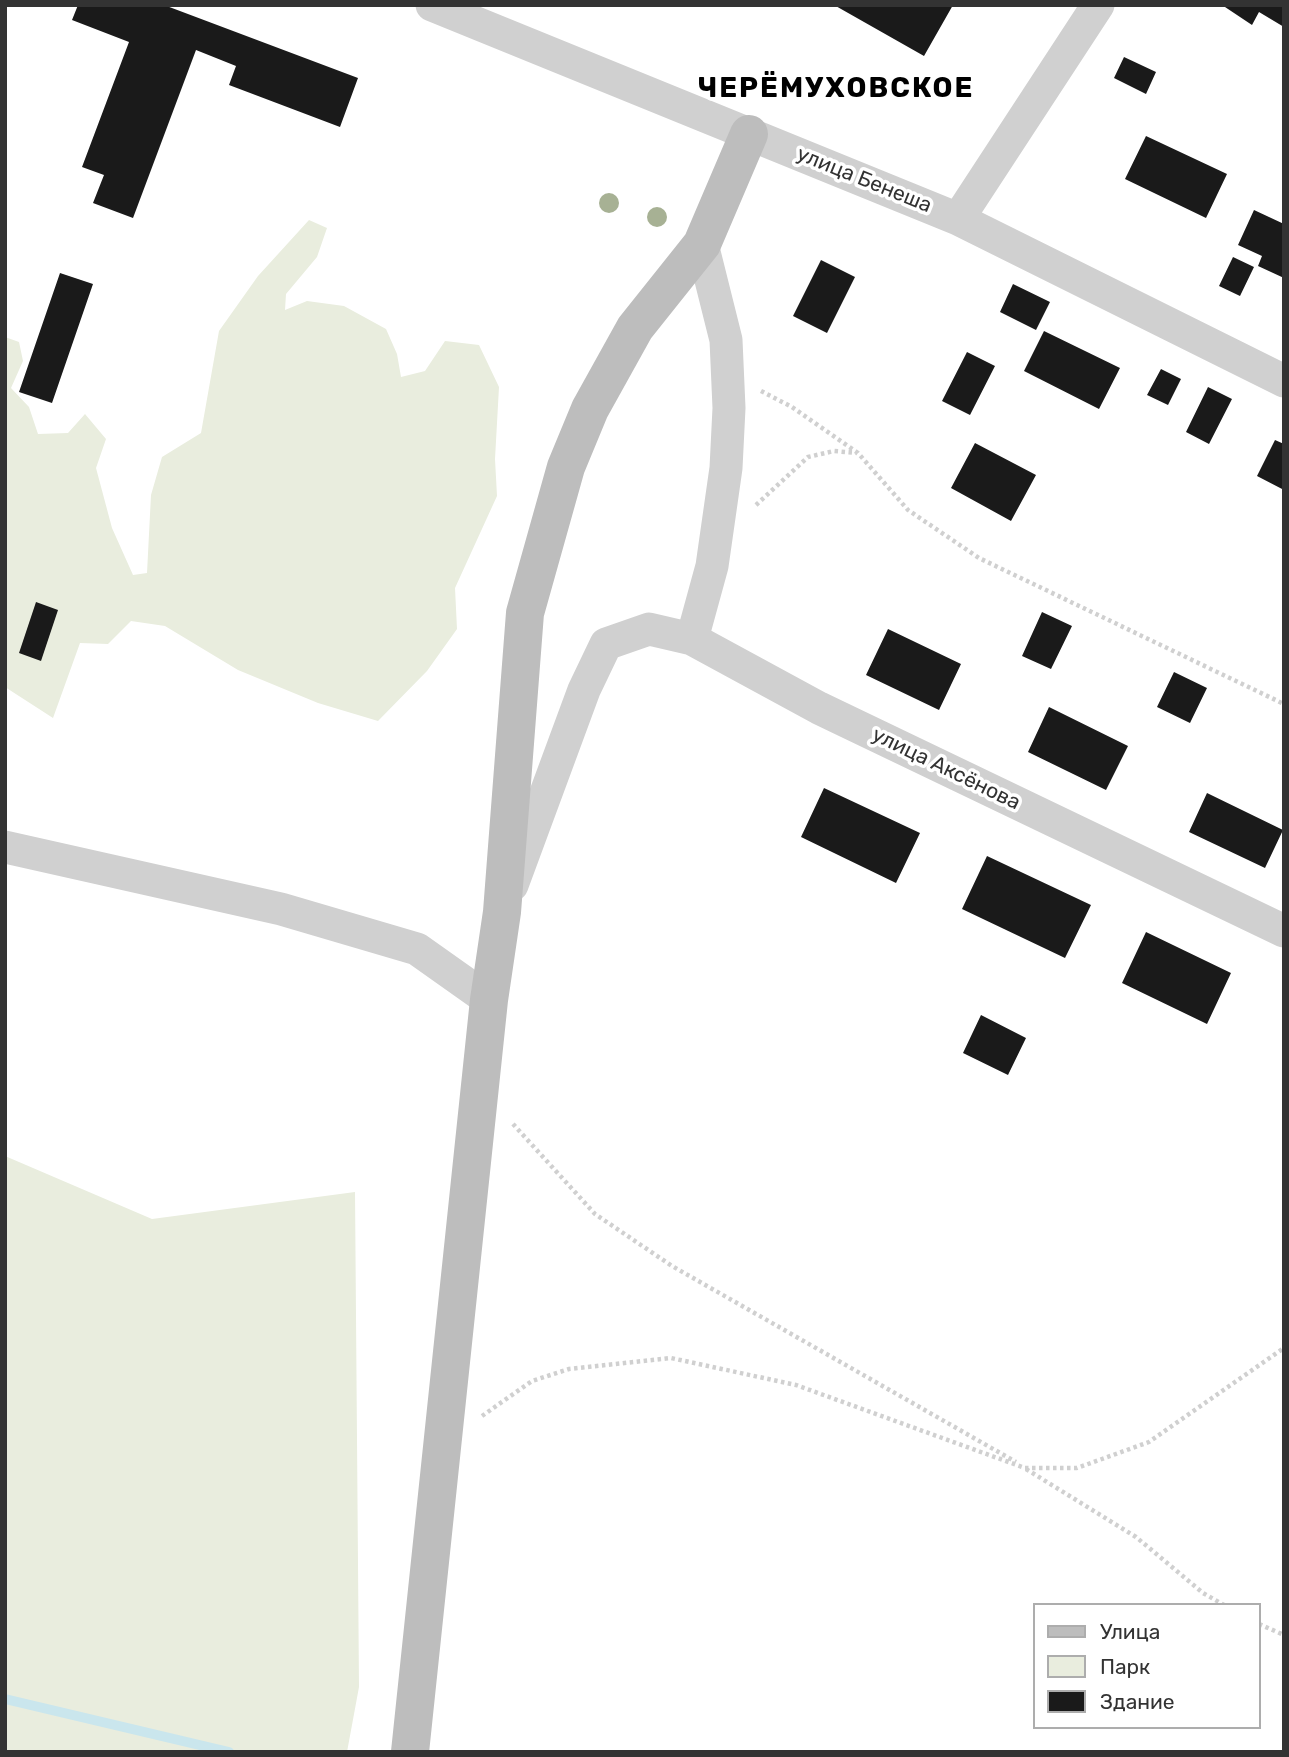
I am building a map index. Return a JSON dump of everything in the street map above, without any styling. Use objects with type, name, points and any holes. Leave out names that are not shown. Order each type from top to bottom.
[{"type":"street","name":"улица Бенеша","points":[[432,5],[958,219],[1284,381]]},
{"type":"street","points":[[958,219],[1098,5]]},
{"type":"street","points":[[410,1752],[489,1000],[502,912],[525,613],[566,467],[590,409],[635,328],[702,244],[749,134]]},
{"type":"street","points":[[692,639],[715,540],[726,468],[726,340],[702,244]]},
{"type":"street","name":"улица Аксёнова","points":[[502,912],[584,690],[606,644],[649,629],[692,639],[819,708],[1284,931]]},
{"type":"street","points":[[5,847],[281,909],[417,949],[489,1000]]},
{"type":"path","points":[[727,374],[792,407],[858,453],[908,510],[979,558],[1284,704]]},
{"type":"path","points":[[715,540],[807,457],[834,452],[858,453]]},
{"type":"path","points":[[480,1088],[595,1214],[672,1266],[1024,1468],[1136,1537],[1203,1593],[1220,1603]]},
{"type":"path","points":[[443,1442],[532,1381],[569,1369],[671,1358],[796,1385],[1024,1468],[1077,1468],[1149,1443],[1284,1348]]},
{"type":"path","points":[[1261,1625],[1284,1635]]},
{"type":"green space","points":[[309,220],[327,228],[317,257],[286,294],[285,310],[307,301],[344,306],[386,329],[397,354],[401,377],[425,371],[445,341],[479,345],[499,387],[495,459],[497,496],[455,588],[457,629],[427,671],[378,721],[318,703],[238,670],[165,626],[131,621],[108,644],[80,643],[53,718],[5,687],[5,337],[19,342],[23,361],[11,388],[29,407],[38,434],[68,433],[85,414],[106,439],[96,468],[112,528],[133,575],[147,573],[151,495],[162,457],[201,433],[219,331],[258,276]]},
{"type":"green space","points":[[5,1156],[152,1219],[355,1192],[359,1687],[347,1752],[5,1752]]},
{"type":"building","points":[[78,5],[164,5],[358,78],[340,127],[229,85],[236,66],[196,50],[133,218],[93,203],[104,175],[82,167],[129,42],[72,20]]},
{"type":"building","points":[[834,5],[953,5],[924,56]]},
{"type":"building","points":[[1222,5],[1284,5],[1284,27],[1259,12],[1252,25]]},
{"type":"building","points":[[1124,57],[1156,72],[1146,94],[1114,78]]},
{"type":"building","points":[[1146,136],[1227,174],[1206,218],[1125,179]]},
{"type":"building","points":[[1254,210],[1284,224],[1284,278],[1258,266],[1262,256],[1238,245]]},
{"type":"building","points":[[1233,257],[1254,267],[1240,296],[1219,286]]},
{"type":"building","points":[[821,260],[855,277],[827,333],[793,316]]},
{"type":"building","points":[[60,273],[93,284],[52,403],[19,392]]},
{"type":"building","points":[[1013,284],[1050,302],[1036,330],[1000,312]]},
{"type":"building","points":[[1044,331],[1120,368],[1099,409],[1024,371]]},
{"type":"building","points":[[967,352],[995,366],[970,415],[942,401]]},
{"type":"building","points":[[1161,369],[1181,379],[1168,405],[1147,395]]},
{"type":"building","points":[[1208,387],[1232,399],[1209,444],[1186,432]]},
{"type":"building","points":[[1275,440],[1284,444],[1284,490],[1257,476]]},
{"type":"building","points":[[975,443],[1036,475],[1011,521],[951,488]]},
{"type":"building","points":[[36,602],[58,610],[41,661],[19,653]]},
{"type":"building","points":[[1042,612],[1072,626],[1051,669],[1022,656]]},
{"type":"building","points":[[888,629],[961,664],[939,710],[866,675]]},
{"type":"building","points":[[1174,672],[1207,688],[1190,723],[1157,707]]},
{"type":"building","points":[[1049,707],[1128,746],[1106,790],[1028,752]]},
{"type":"building","points":[[824,788],[920,833],[896,883],[801,837]]},
{"type":"building","points":[[1207,793],[1283,830],[1265,868],[1189,832]]},
{"type":"building","points":[[987,856],[1091,905],[1065,958],[962,909]]},
{"type":"building","points":[[1146,932],[1231,973],[1207,1024],[1122,983]]},
{"type":"building","points":[[981,1015],[1026,1038],[1008,1075],[963,1053]]},
{"type":"waterway","points":[[5,1699],[229,1752]]},
{"type":"district","name":"ЧЕРЁМУХОВСКОЕ","points":[[836,89]]}]
